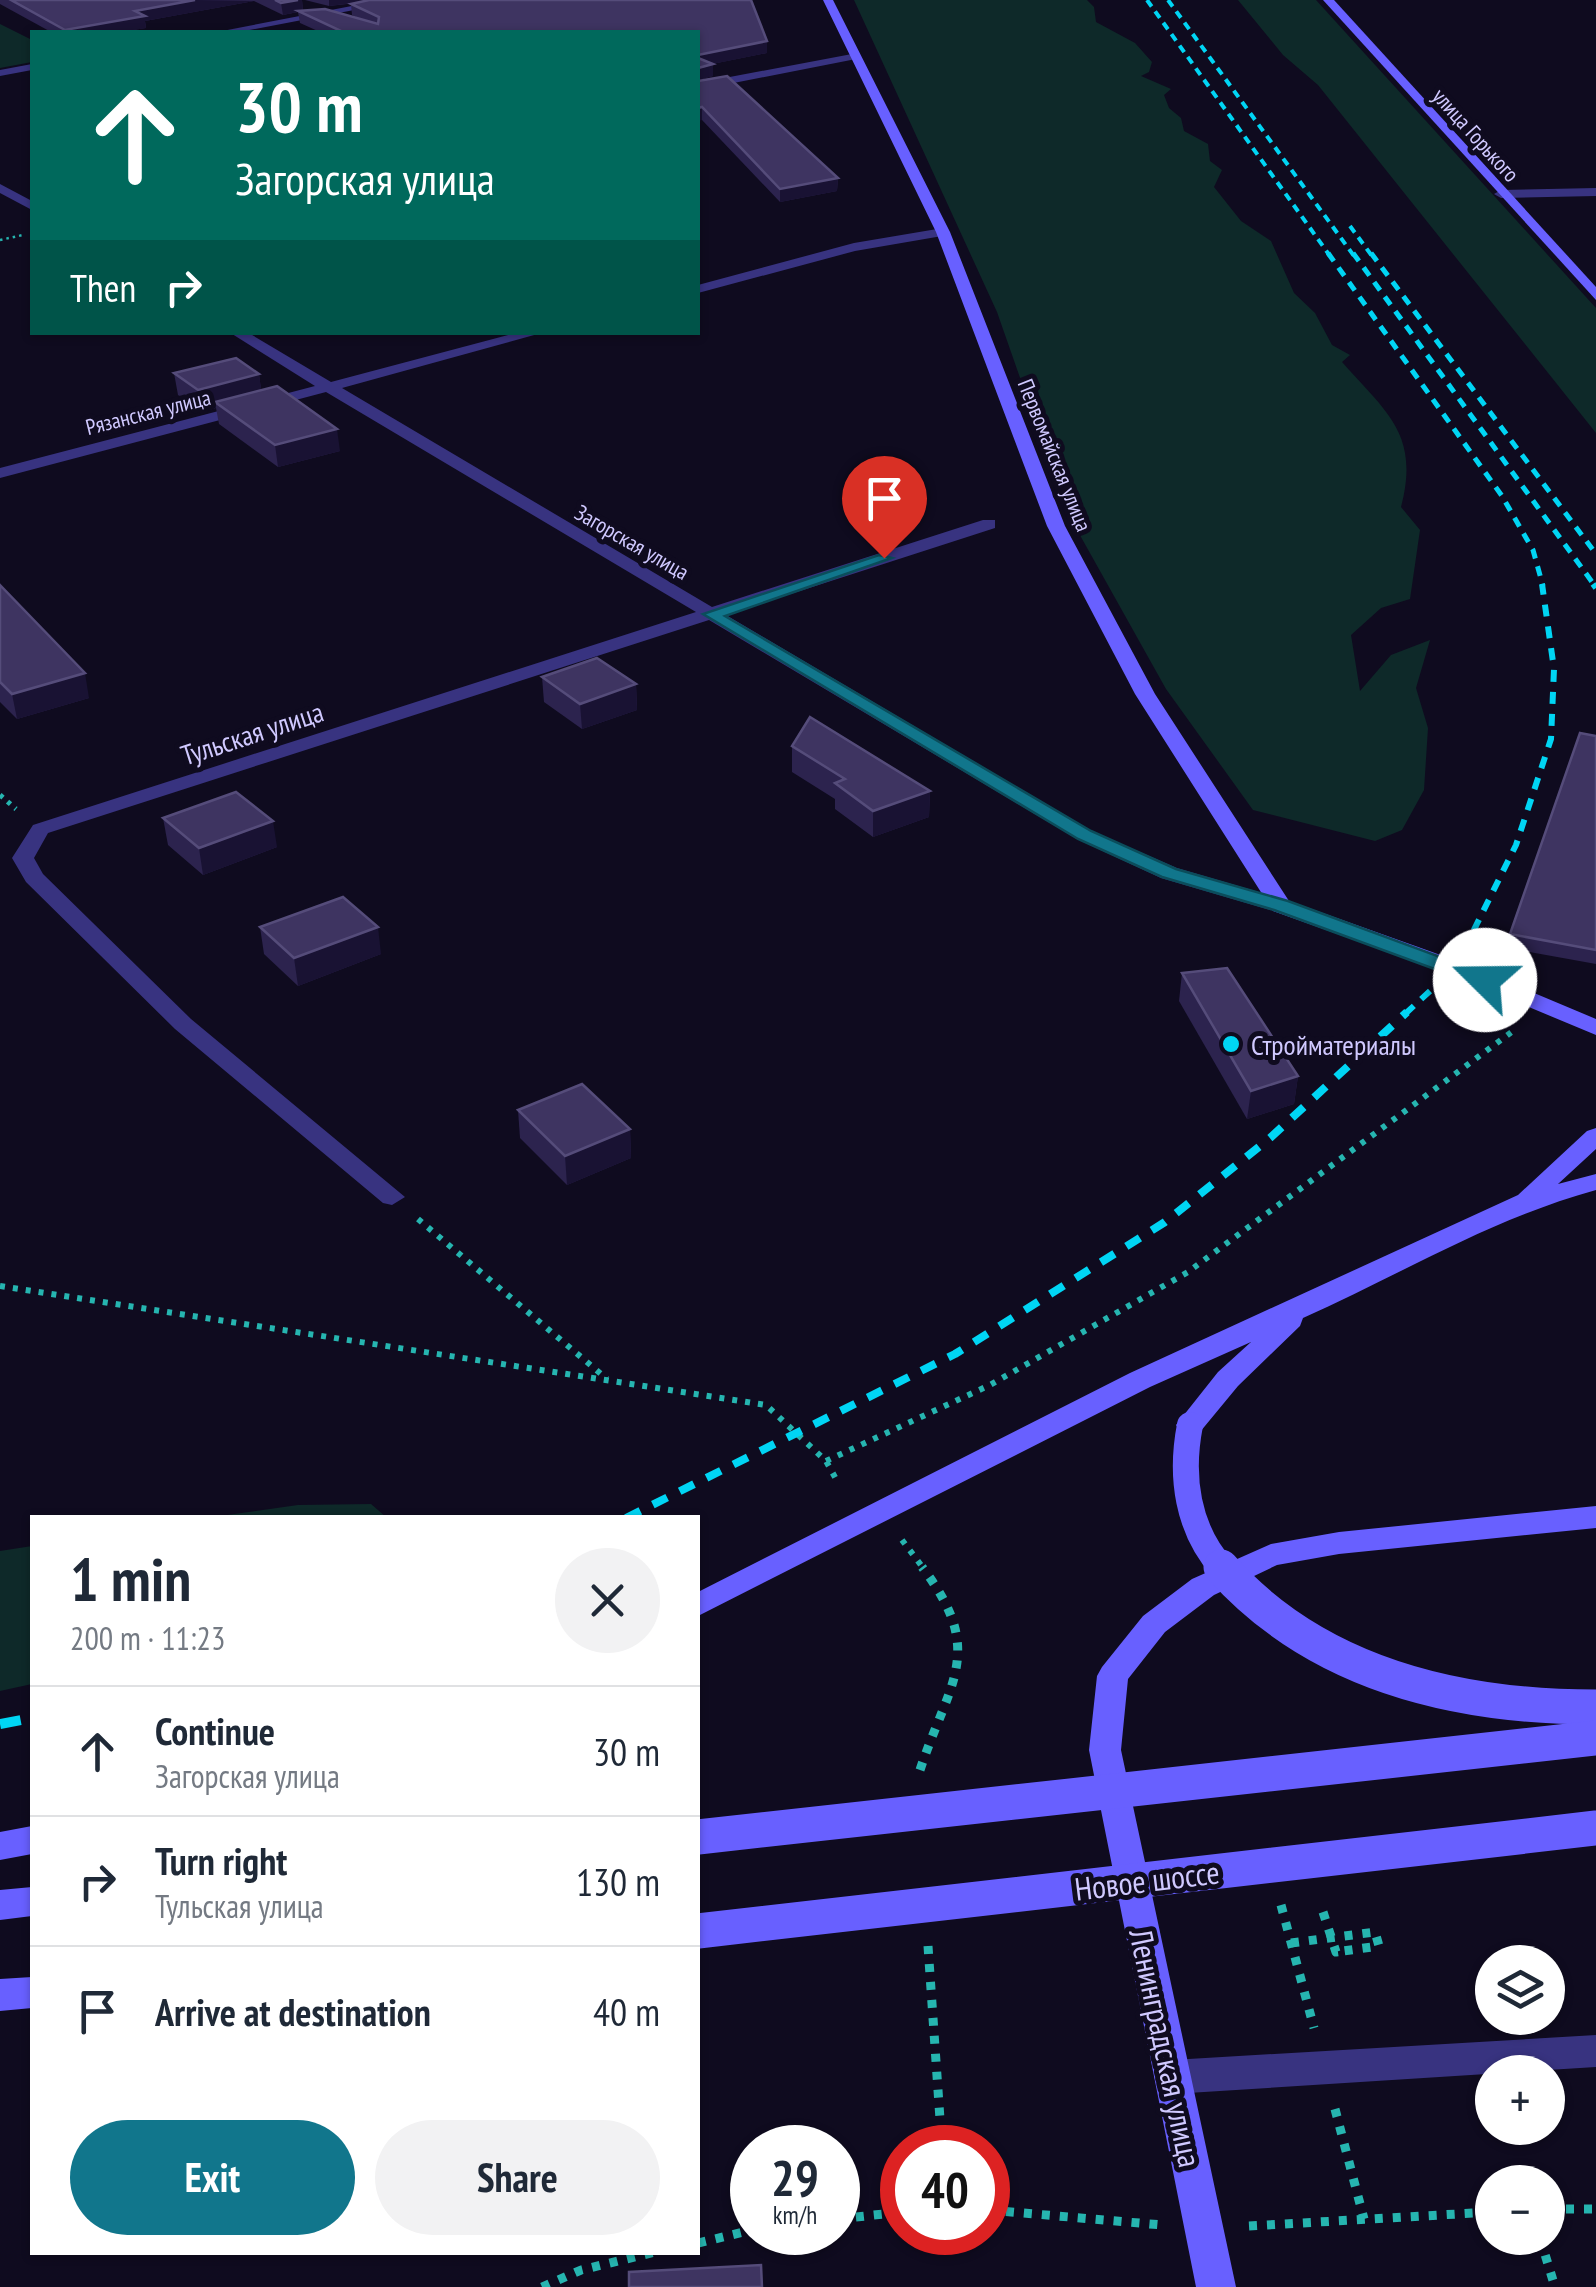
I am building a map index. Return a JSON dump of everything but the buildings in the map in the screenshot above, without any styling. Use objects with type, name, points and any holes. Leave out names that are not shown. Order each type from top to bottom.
[{"type":"street","points":[[295,0],[358,26]]},
{"type":"street","points":[[235,30],[402,0]]},
{"type":"street","name":"Первомайская улица","points":[[828,0],[852,57],[944,232],[1056,526],[1145,694],[1281,906]]},
{"type":"street","name":"улица Горького","points":[[1328,0],[1596,296]]},
{"type":"street","points":[[700,87],[852,57]]},
{"type":"street","points":[[0,72],[30,67]]},
{"type":"street","points":[[0,188],[30,205]]},
{"type":"street","points":[[1501,194],[1596,192]]},
{"type":"street","points":[[700,289],[854,247],[944,232]]},
{"type":"street","name":"Загорская улица","points":[[241,335],[327,390],[1084,835],[1169,873],[1281,906]]},
{"type":"street","name":"Рязанская улица","points":[[0,473],[527,335]]},
{"type":"street","name":"Тульская улица","points":[[392,1196],[183,1024],[34,877],[23,858],[40,830],[989,524]]},
{"type":"street","points":[[1281,906],[1596,1028]]},
{"type":"street","points":[[1523,1202],[1596,1136]]},
{"type":"street","points":[[700,1604],[1140,1380],[1523,1202],[1596,1182]]},
{"type":"street","points":[[1523,1202],[1596,1198]]},
{"type":"street","points":[[1304,1307],[1228,1380],[1190,1425],[1183,1465],[1192,1512],[1203,1542],[1230,1578],[1272,1617],[1363,1670],[1488,1703],[1596,1707]]},
{"type":"street","name":"Ленинградская улица","points":[[1216,2287],[1105,1750],[1113,1676],[1154,1624],[1220,1579],[1272,1555],[1339,1543],[1596,1517]]},
{"type":"street","points":[[700,1837],[1596,1738]]},
{"type":"street","name":"Новое шоссе","points":[[700,1931],[1596,1828]]},
{"type":"street","points":[[0,1846],[30,1840]]},
{"type":"street","points":[[0,1904],[30,1902]]},
{"type":"street","points":[[0,1996],[30,1993]]},
{"type":"street","points":[[1172,2076],[1596,2051]]},
{"type":"path","points":[[0,240],[30,233]]},
{"type":"path","points":[[826,1461],[1007,1376],[1188,1272],[1546,1006]]},
{"type":"path","points":[[392,1196],[608,1380]]},
{"type":"path","points":[[0,1286],[766,1406],[826,1461],[836,1479]]},
{"type":"path","points":[[1292,1943],[1337,1937],[1375,1932],[1379,1946],[1336,1952],[1324,1912]]},
{"type":"path","points":[[1329,2087],[1364,2219]]},
{"type":"path","points":[[1565,2210],[1596,2209]]},
{"type":"path","points":[[1010,2212],[1204,2228],[1475,2213]]},
{"type":"path","points":[[700,2243],[730,2235]]},
{"type":"path","points":[[542,2287],[580,2270],[642,2255]]},
{"type":"path","points":[[1545,2255],[1555,2287]]},
{"type":"green space","points":[[854,0],[1087,0],[1094,7],[1096,22],[1135,43],[1152,62],[1149,72],[1141,76],[1171,89],[1164,95],[1169,108],[1181,118],[1184,131],[1208,144],[1210,161],[1222,170],[1214,187],[1241,221],[1271,241],[1294,293],[1315,313],[1332,345],[1350,355],[1342,362],[1385,411],[1403,442],[1406,482],[1401,507],[1420,530],[1410,599],[1381,608],[1351,635],[1360,691],[1391,655],[1430,640],[1416,688],[1428,728],[1424,790],[1402,830],[1375,841],[1253,810],[1166,689],[1067,512],[997,312]]},
{"type":"green space","points":[[1238,0],[1316,0],[1596,308],[1596,433],[1318,85],[1283,55]]},
{"type":"green space","points":[[0,24],[30,39],[30,62],[0,68]]},
{"type":"green space","points":[[371,1504],[384,1515],[227,1515],[298,1505]]},
{"type":"green space","points":[[30,1546],[30,1684],[0,1691],[0,1551]]},
{"type":"railway","points":[[1147,0],[1330,256]]},
{"type":"railway","points":[[1168,0],[1354,256]]},
{"type":"railway","points":[[1350,226],[1372,256]]},
{"type":"railway","points":[[1328,253],[1502,496],[1533,550],[1543,586]]},
{"type":"railway","points":[[1353,253],[1595,586]]},
{"type":"railway","points":[[1371,253],[1596,554]]},
{"type":"railway","points":[[1405,1014],[1455,968],[1516,845],[1551,739],[1554,669],[1542,584]]},
{"type":"railway","points":[[1593,584],[1596,588]]},
{"type":"railway","points":[[632,1515],[955,1354],[1165,1222],[1270,1138],[1407,1012]]},
{"type":"railway","points":[[0,1724],[30,1718]]},
{"type":"place","name":"Стройматериалы","points":[[1231,1044]]},
{"type":"route","points":[[884,558],[711,614],[1084,835],[1169,873],[1281,906],[1485,980]]}]
